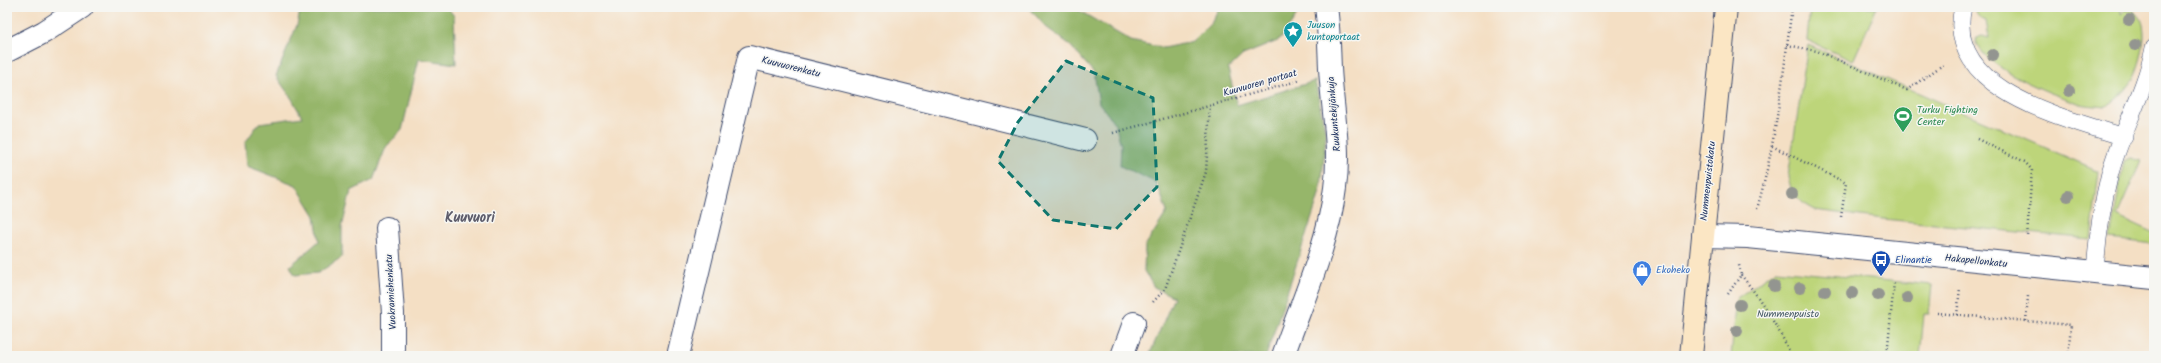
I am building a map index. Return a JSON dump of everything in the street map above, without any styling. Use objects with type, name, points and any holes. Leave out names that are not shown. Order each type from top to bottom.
[{"type":"street","points":[[7,51],[44,32],[82,7]]},
{"type":"street","name":"Ruukuntekijänkuja","points":[[1283,356],[1328,230],[1335,189],[1338,164],[1337,131],[1330,68],[1326,7]]},
{"type":"street","name":"Nummenpuistokatu","points":[[1691,356],[1726,7]]},
{"type":"street","name":"Kuuvuorenkatu","points":[[678,356],[750,57],[1085,140]]},
{"type":"street","name":"Vuokramiehenkatu","points":[[387,228],[393,313],[392,356]]},
{"type":"street","name":"Hakapellonkatu","points":[[1703,236],[1748,237],[2154,278]]},
{"type":"street","points":[[1122,356],[1134,323]]},
{"type":"lane","points":[[1963,7],[1960,26],[1967,50],[1976,68],[1993,84],[2043,111],[2124,137]]},
{"type":"lane","points":[[2095,273],[2097,242],[2111,172],[2149,72],[2154,48]]},
{"type":"path","points":[[1755,214],[1767,173],[1772,146],[1780,100],[1792,7]]},
{"type":"path","points":[[1787,45],[1817,51],[1907,90],[1967,50]]},
{"type":"path","name":"Kuuvuoren portaat","points":[[1113,132],[1309,78]]},
{"type":"path","points":[[1134,323],[1165,289],[1206,172],[1210,106]]},
{"type":"path","points":[[1977,139],[2025,162],[2032,170],[2027,236]]},
{"type":"path","points":[[1772,146],[1846,183],[1841,218]]},
{"type":"path","points":[[1739,266],[1741,275],[1764,307],[1792,356]]},
{"type":"path","points":[[1727,300],[1729,293],[1741,275]]},
{"type":"path","points":[[1887,356],[1895,278]]},
{"type":"path","points":[[1957,315],[1960,285]]},
{"type":"path","points":[[2026,321],[2029,292]]},
{"type":"path","points":[[1937,313],[2071,325],[2068,356]]},
{"type":"highlighted area","points":[[1066,61],[1153,98],[1157,187],[1116,229],[1053,220],[998,161],[1018,122]]},
{"type":"green space","points":[[301,7],[447,7],[454,16],[456,64],[419,59],[402,130],[386,147],[373,180],[351,191],[342,227],[342,257],[318,273],[295,275],[290,266],[319,241],[315,216],[296,185],[247,166],[245,143],[259,123],[302,117],[276,76],[297,25]]},
{"type":"green space","points":[[1028,7],[1073,7],[1131,41],[1163,48],[1192,42],[1212,22],[1219,7],[1300,7],[1294,20],[1280,40],[1243,55],[1228,69],[1237,105],[1315,81],[1326,135],[1321,188],[1266,356],[1149,356],[1174,297],[1154,287],[1144,271],[1145,246],[1167,212],[1157,183],[1120,166],[1121,145],[1115,124],[1099,103],[1094,73],[1069,44],[1046,27]]},
{"type":"green space","points":[[1810,7],[1877,7],[1853,61],[1807,40]]},
{"type":"green space","points":[[1976,7],[2121,7],[2121,14],[2126,10],[2131,10],[2140,18],[2143,26],[2143,47],[2138,68],[2125,91],[2105,107],[2084,105],[2069,100],[2037,87],[2003,69],[1989,59],[1980,49],[1976,38],[1982,36],[1989,38],[1986,21],[1978,16]]},
{"type":"green space","name":"Turku Fighting Center","points":[[1808,45],[2099,171],[2091,239],[1883,219],[1815,210],[1803,203],[1792,192],[1788,177]]},
{"type":"green space","points":[[2130,158],[2141,161],[2117,216],[2154,233],[2154,244],[2110,239],[2124,161]]},
{"type":"green space","name":"Nummenpuisto","points":[[1776,270],[1932,285],[1929,314],[1924,314],[1920,356],[1731,356],[1737,298]]},
{"type":"place","name":"Juuson kuntoportaat","points":[[1293,48]]},
{"type":"place","name":"Turku Fighting Center","points":[[1903,133]]},
{"type":"place","name":"Elinantie","points":[[1881,277]]},
{"type":"place","name":"Ekoheko","points":[[1642,287]]},
{"type":"district","name":"Kuuvuori","points":[[470,218]]}]
